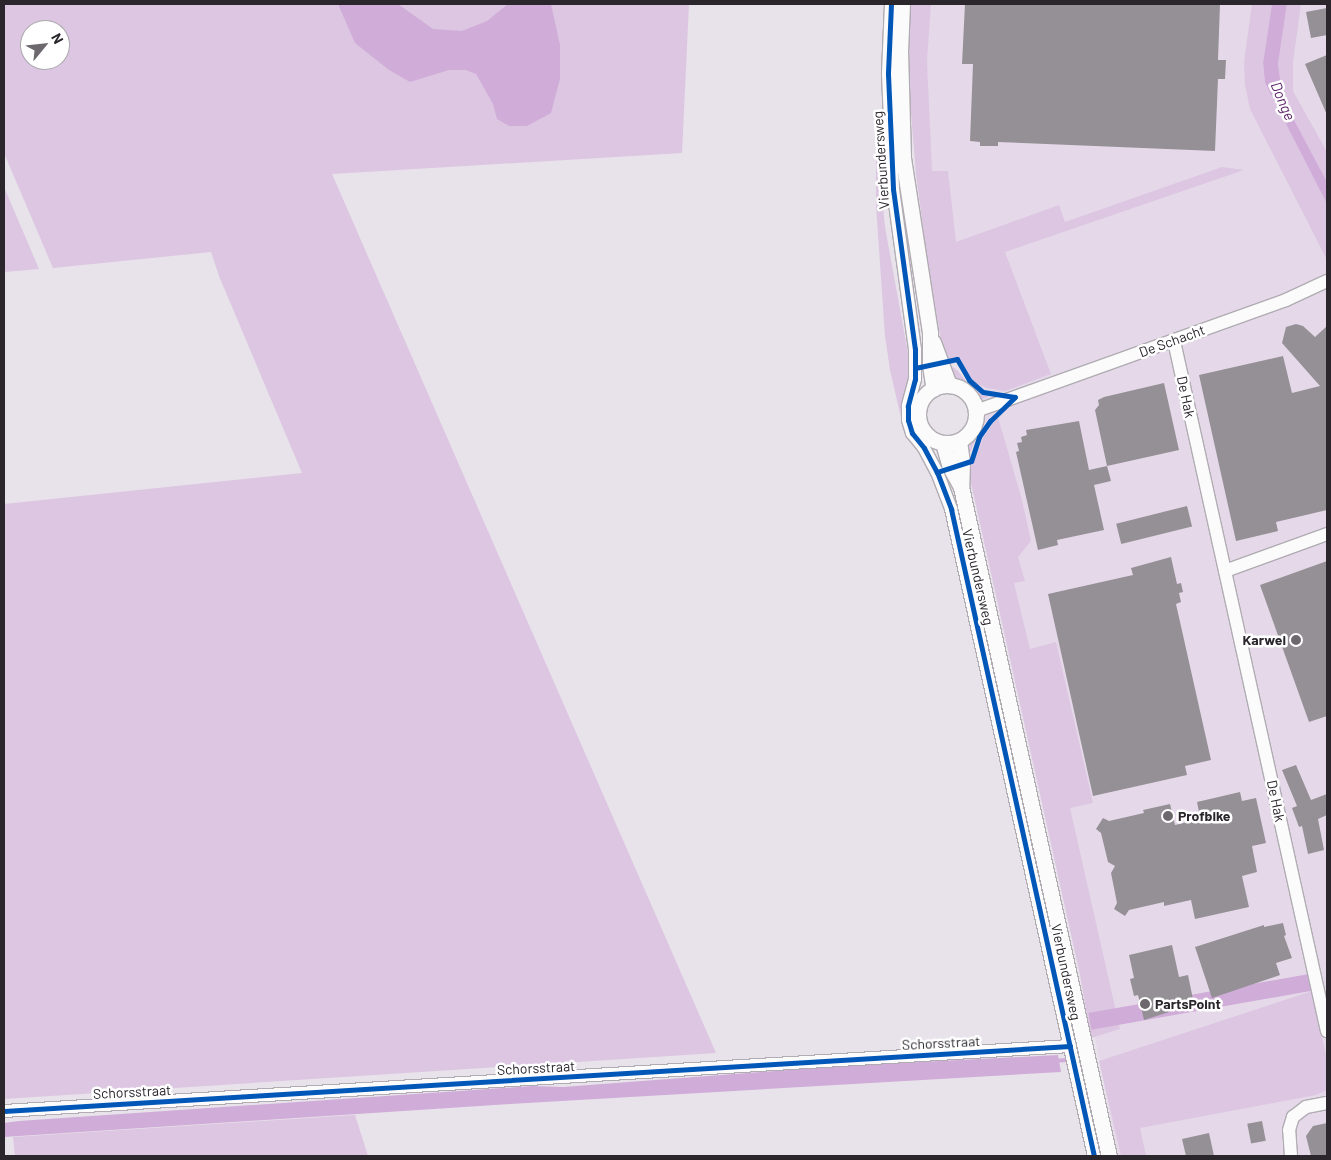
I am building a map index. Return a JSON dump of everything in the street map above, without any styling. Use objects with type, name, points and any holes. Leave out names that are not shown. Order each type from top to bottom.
[{"type":"main road","name":"Vierbundersweg","points":[[902,4],[900,51],[904,158],[930,333],[941,387]]},
{"type":"main road","points":[[941,387],[967,393],[973,401],[976,411],[972,429],[959,441],[943,443],[933,440],[925,433],[918,414],[920,404],[926,395],[941,387]]},
{"type":"main road","name":"Vierbundersweg","points":[[959,441],[962,464],[961,487],[1005,720],[1109,1156]]},
{"type":"main road","name":"Vierbundersweg","points":[[943,443],[950,467],[961,487]]},
{"type":"street","name":"Vierbundersweg","points":[[891,4],[888,74],[893,189],[901,263],[915,349],[915,379],[908,406],[908,420],[912,433],[924,448],[937,472],[950,509],[1005,720],[1070,1046],[1094,1156]]},
{"type":"street","name":"De Schacht","points":[[976,411],[1286,300],[1327,281]]},
{"type":"street","name":"De Hak","points":[[1174,341],[1327,1031]]},
{"type":"street","points":[[1225,571],[1327,534]]},
{"type":"street","name":"Schorsstraat","points":[[4,1111],[1070,1046]]},
{"type":"street","points":[[1291,1156],[1289,1130],[1293,1117],[1306,1108],[1327,1103]]},
{"type":"shaded area","points":[[4,4],[689,4],[682,153],[332,174],[716,1053],[4,1099],[4,504],[302,473],[219,276],[211,252],[53,268],[4,153]]},
{"type":"shaded area","points":[[908,4],[931,4],[927,61],[932,171],[948,171],[956,242],[1059,205],[1065,222],[1222,167],[1244,170],[1005,252],[1051,374],[1005,391],[977,384],[956,361],[944,359],[927,258],[916,174],[909,88]]},
{"type":"shaded area","points":[[925,4],[1327,4],[1327,1156],[1118,1156],[966,376],[950,260],[930,171]]},
{"type":"shaded area","points":[[1252,4],[1272,4],[1263,63],[1265,83],[1327,204],[1327,260],[1250,109],[1245,85],[1244,62]]},
{"type":"shaded area","points":[[1287,4],[1301,4],[1293,62],[1293,91],[1327,152],[1327,182],[1283,99],[1278,64]]},
{"type":"shaded area","points":[[876,137],[885,227],[911,370],[902,412],[903,426],[890,370],[885,336],[876,205]]},
{"type":"shaded area","points":[[4,187],[39,269],[4,272]]},
{"type":"shaded area","points":[[945,366],[953,367],[958,371],[973,390],[990,396],[982,399],[971,396],[954,385]]},
{"type":"shaded area","points":[[998,417],[1022,500],[1031,541],[1018,557],[1025,581],[1014,583],[1030,649],[1056,642],[1093,803],[1070,808],[1120,1029],[1091,1038],[1080,975],[967,465],[973,463],[984,436]]},
{"type":"shaded area","points":[[977,424],[979,432],[968,457],[965,449],[968,435]]},
{"type":"shaded area","points":[[1312,991],[1327,1060],[1327,1090],[1316,1095],[1140,1128],[1146,1156],[1121,1156],[1099,1061]]},
{"type":"shaded area","points":[[355,1115],[368,1156],[15,1156],[13,1137]]},
{"type":"water","points":[[338,4],[398,4],[433,29],[462,31],[487,21],[508,4],[551,4],[560,45],[560,79],[551,113],[527,126],[509,126],[497,119],[493,104],[476,74],[466,70],[449,70],[410,82],[389,70],[355,43]]},
{"type":"water","name":"Donge","points":[[1272,4],[1287,4],[1278,64],[1283,99],[1327,182],[1327,204],[1265,83],[1263,63]]},
{"type":"water","points":[[1309,974],[1312,991],[1091,1030],[1088,1013]]},
{"type":"water","points":[[1058,1055],[1061,1072],[510,1104],[4,1137],[4,1123],[19,1121],[532,1086],[563,1087],[841,1066]]},
{"type":"building","points":[[965,4],[1220,4],[1218,60],[1226,60],[1225,79],[1218,79],[1215,151],[998,142],[998,146],[980,146],[980,142],[970,141],[973,64],[962,64]]},
{"type":"building","points":[[1327,8],[1327,35],[1311,38],[1306,12]]},
{"type":"building","points":[[1327,55],[1327,115],[1305,64]]},
{"type":"building","points":[[1296,324],[1303,326],[1315,337],[1327,326],[1327,510],[1276,522],[1278,531],[1236,541],[1199,375],[1283,356],[1292,393],[1320,386],[1282,343],[1286,327]]},
{"type":"building","points":[[1164,383],[1179,450],[1107,466],[1095,410],[1099,405],[1098,400]]},
{"type":"building","points":[[1079,421],[1089,470],[1107,466],[1111,481],[1094,485],[1104,530],[1057,540],[1058,545],[1038,550],[1016,452],[1019,451],[1017,443],[1022,442],[1021,437],[1027,435],[1026,430]]},
{"type":"building","points":[[1187,506],[1192,526],[1121,544],[1116,524]]},
{"type":"building","points":[[1171,557],[1177,584],[1181,583],[1183,592],[1179,593],[1181,602],[1176,604],[1211,760],[1185,766],[1187,775],[1093,796],[1048,594],[1133,575],[1131,568]]},
{"type":"building","points":[[1327,561],[1327,716],[1309,722],[1260,585]]},
{"type":"building","points":[[1296,765],[1311,800],[1327,794],[1327,815],[1318,819],[1324,850],[1308,854],[1302,826],[1299,827],[1292,808],[1297,806],[1282,770]]},
{"type":"building","points":[[1240,792],[1242,801],[1256,798],[1266,843],[1252,846],[1257,872],[1242,876],[1249,907],[1195,919],[1191,900],[1164,906],[1164,902],[1129,910],[1125,916],[1114,909],[1117,903],[1111,873],[1115,866],[1108,862],[1101,833],[1096,829],[1103,818],[1109,821],[1144,813],[1143,810],[1170,804],[1175,825],[1196,820],[1194,813],[1199,812],[1197,802]]},
{"type":"building","points":[[1283,923],[1286,935],[1284,936],[1292,958],[1276,963],[1280,975],[1212,998],[1195,947],[1264,925],[1264,927]]},
{"type":"building","points":[[1172,945],[1179,977],[1188,975],[1194,1004],[1144,1020],[1138,995],[1134,996],[1130,979],[1134,978],[1129,955]]},
{"type":"building","points":[[1262,1121],[1266,1141],[1251,1143],[1247,1124]]},
{"type":"building","points":[[1327,1123],[1327,1156],[1311,1156],[1306,1136],[1313,1126]]},
{"type":"building","points":[[1209,1133],[1214,1156],[1186,1156],[1182,1139]]},
{"type":"waterway","points":[[1054,1061],[1067,1060]]},
{"type":"cycle path","points":[[891,4],[888,74],[893,189],[915,349],[915,379],[908,406],[908,420],[912,433],[924,448],[937,472],[951,509],[1094,1156]]},
{"type":"cycle path","points":[[915,368],[957,359],[969,380],[983,392],[1015,397],[990,421],[979,437],[971,461],[937,472]]},
{"type":"cycle path","points":[[4,1111],[1070,1046]]},
{"type":"place","name":"Karwei","points":[[1296,640]]},
{"type":"place","name":"Profbike","points":[[1168,816]]},
{"type":"place","name":"PartsPoint","points":[[1145,1004]]}]
